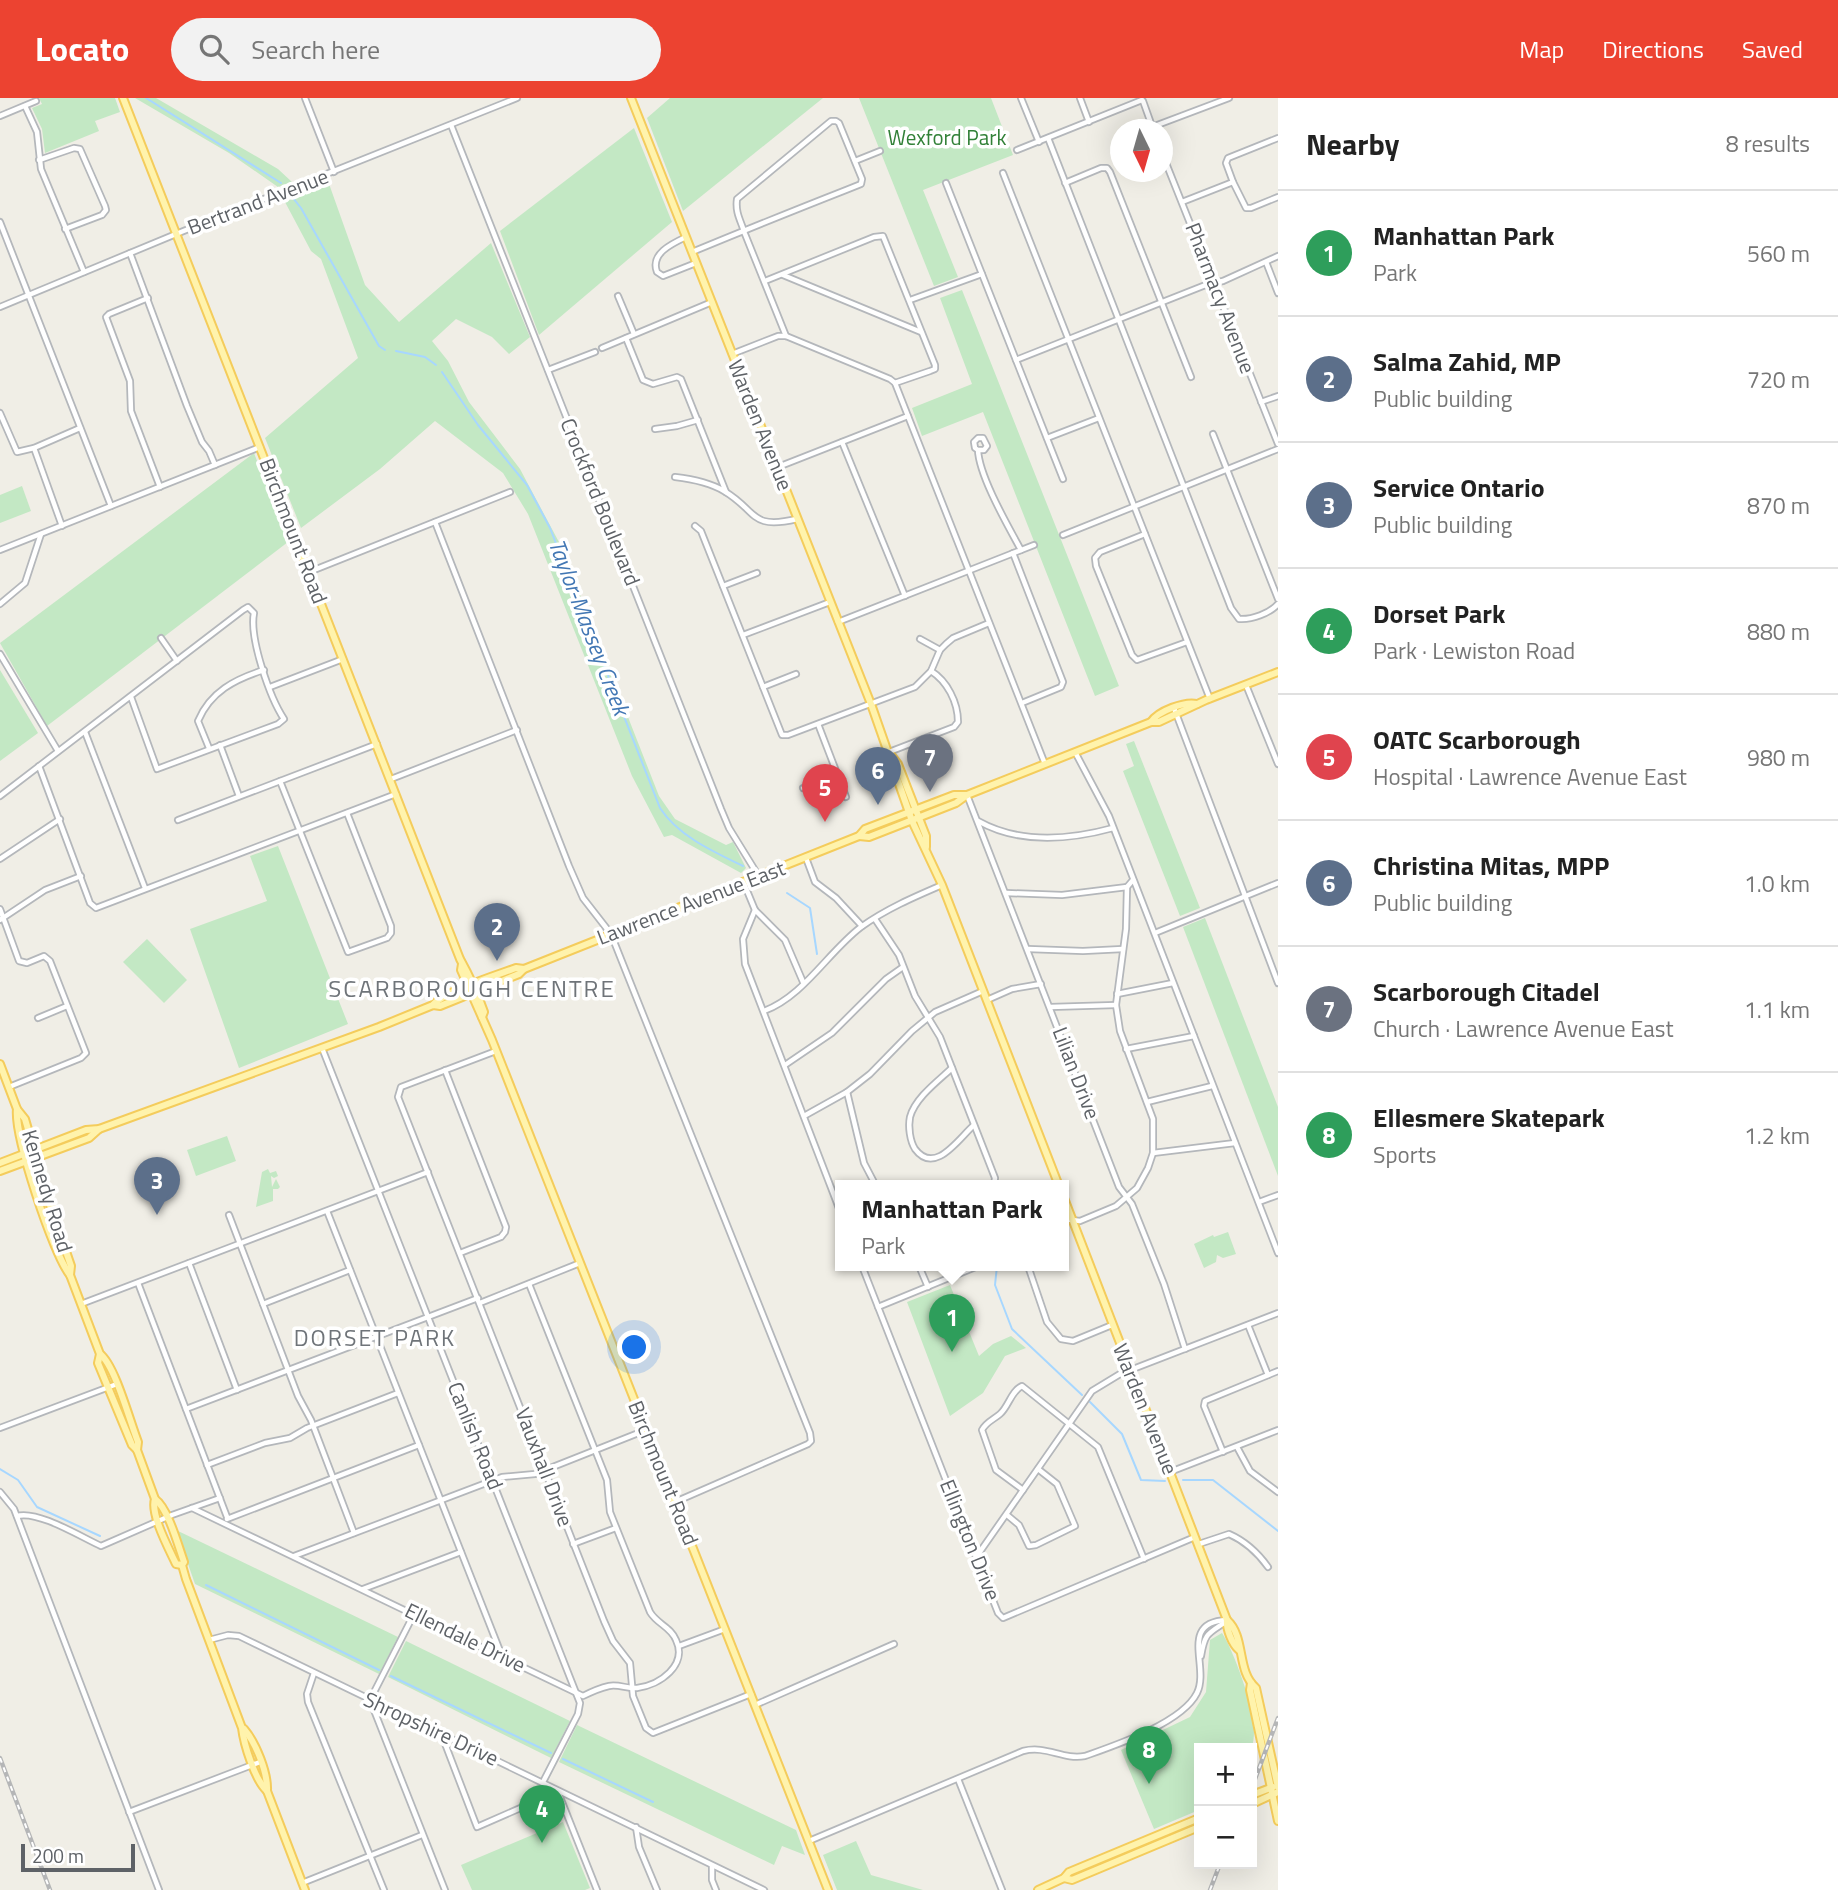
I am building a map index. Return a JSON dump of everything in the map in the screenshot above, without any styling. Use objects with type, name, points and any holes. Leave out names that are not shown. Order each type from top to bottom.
[{"type":"main road","name":"Birchmount Road","points":[[123,98],[462,964],[467,968],[479,1015],[496,1051],[828,1890]]},
{"type":"main road","name":"Warden Avenue","points":[[631,98],[889,752],[898,764],[912,811],[926,836],[926,847],[1057,1180]]},
{"type":"main road","name":"Lawrence Avenue East","points":[[859,836],[870,837],[916,819],[1074,751],[1152,722],[1159,722],[1175,712],[1278,672]]},
{"type":"main road","name":"Lawrence Avenue East","points":[[35,1154],[43,1146],[86,1130],[99,1129],[433,1005],[438,999],[472,989],[516,968],[524,969],[806,858],[859,836],[865,829],[954,795],[967,795]]},
{"type":"main road","name":"Kennedy Road","points":[[0,1063],[17,1109],[25,1119],[71,1266],[70,1275]]},
{"type":"main road","name":"Kennedy Road","points":[[17,1109],[16,1121],[49,1229],[100,1354],[107,1360],[117,1384],[138,1443],[137,1450]]},
{"type":"main road","name":"Lawrence Avenue East","points":[[0,1163],[89,1138],[99,1129]]},
{"type":"main road","points":[[29,1134],[43,1146]]},
{"type":"main road","name":"Lawrence Avenue East","points":[[0,1171],[26,1157]]},
{"type":"main road","name":"Warden Avenue","points":[[1069,1212],[1227,1620],[1240,1644],[1239,1650],[1251,1683],[1262,1755],[1276,1788],[1278,1821]]},
{"type":"main road","name":"Kennedy Road","points":[[100,1354],[98,1363],[132,1445],[137,1450],[155,1499],[153,1506],[159,1522],[176,1564],[182,1566]]},
{"type":"main road","name":"Kennedy Road","points":[[155,1499],[161,1503],[184,1562],[182,1566],[209,1640],[243,1728],[250,1736],[256,1763],[268,1782],[267,1791],[304,1886]]},
{"type":"main road","points":[[1257,1794],[1276,1788]]},
{"type":"main road","points":[[1257,1801],[1276,1788]]},
{"type":"main road","points":[[1133,1850],[1194,1820]]},
{"type":"main road","points":[[1038,1890],[1064,1878],[1069,1872],[1194,1829]]},
{"type":"street","points":[[305,98],[334,172]]},
{"type":"street","name":"Bertrand Avenue","points":[[0,307],[517,98]]},
{"type":"street","points":[[1021,98],[1039,142]]},
{"type":"street","points":[[1080,98],[1090,122]]},
{"type":"street","points":[[1173,120],[1229,98]]},
{"type":"street","points":[[1017,150],[1142,99],[1150,119]]},
{"type":"street","points":[[0,116],[36,101]]},
{"type":"street","points":[[25,106],[37,132],[39,160],[84,272]]},
{"type":"street","points":[[692,251],[744,231],[861,184],[855,161],[839,123],[831,121],[737,199],[736,211],[744,231],[765,281],[786,336]]},
{"type":"street","name":"Crockford Boulevard","points":[[451,125],[721,809],[729,828],[758,875]]},
{"type":"street","points":[[1048,138],[1231,608],[1239,619],[1248,620],[1278,602],[1213,434]]},
{"type":"street","points":[[1278,138],[1228,158],[1226,163],[1246,208],[1278,197]]},
{"type":"street","points":[[39,160],[74,148],[80,149],[105,206],[106,210],[102,215],[65,229]]},
{"type":"street","points":[[855,161],[880,150]]},
{"type":"street","points":[[1065,183],[1101,169],[1107,168],[1110,172],[1191,377]]},
{"type":"street","points":[[1003,173],[1210,699]]},
{"type":"street","name":"Pharmacy Avenue","points":[[1173,179],[1278,444]]},
{"type":"street","points":[[1182,202],[1233,182]]},
{"type":"street","points":[[946,183],[1063,479]]},
{"type":"street","points":[[0,222],[111,506]]},
{"type":"street","points":[[765,281],[874,237],[883,236],[934,360],[935,369],[895,383]]},
{"type":"street","points":[[686,237],[673,243],[657,257],[654,268],[663,276],[696,263]]},
{"type":"street","points":[[130,253],[200,437],[215,465]]},
{"type":"street","points":[[1016,359],[1278,256]]},
{"type":"street","points":[[1266,261],[1278,293]]},
{"type":"street","points":[[910,300],[982,274]]},
{"type":"street","points":[[782,275],[922,332]]},
{"type":"street","points":[[618,296],[634,334]]},
{"type":"street","points":[[148,299],[106,317],[130,381],[131,411],[160,486]]},
{"type":"street","points":[[602,348],[712,302]]},
{"type":"street","points":[[732,354],[778,336],[786,336],[895,383],[1045,764]]},
{"type":"street","points":[[626,338],[643,380],[653,384],[677,377],[681,379],[726,492]]},
{"type":"street","points":[[548,370],[595,352]]},
{"type":"street","points":[[1261,402],[1278,396]]},
{"type":"street","points":[[0,413],[15,450],[20,453],[80,428]]},
{"type":"street","points":[[778,467],[908,416]]},
{"type":"street","points":[[1047,438],[1099,418]]},
{"type":"street","points":[[655,429],[698,420]]},
{"type":"street","points":[[842,442],[905,596]]},
{"type":"street","points":[[0,550],[260,447]]},
{"type":"street","points":[[34,448],[62,526]]},
{"type":"street","points":[[1063,534],[1278,449]]},
{"type":"street","points":[[978,450],[978,457],[991,491],[1021,550]]},
{"type":"street","points":[[675,477],[698,481],[726,492],[756,518],[767,523],[797,519]]},
{"type":"street","points":[[309,572],[510,492]]},
{"type":"street","points":[[435,522],[583,898],[611,934],[811,1438],[810,1443],[804,1446],[675,1502]]},
{"type":"street","points":[[695,526],[701,531],[782,735],[915,687],[931,671],[940,650],[953,638],[989,623]]},
{"type":"street","points":[[0,604],[25,583],[41,534]]},
{"type":"street","points":[[1144,534],[1100,552],[1095,558],[1096,566],[1132,655],[1137,660],[1144,660],[1187,642]]},
{"type":"street","points":[[838,622],[1034,545]]},
{"type":"street","points":[[1013,553],[1063,682],[1061,687],[1022,703]]},
{"type":"street","points":[[723,586],[757,573]]},
{"type":"street","points":[[743,635],[830,602]]},
{"type":"street","points":[[0,796],[248,607],[254,613],[256,640],[264,670],[283,721],[160,769],[155,768],[131,697]]},
{"type":"street","points":[[161,638],[177,661]]},
{"type":"street","points":[[920,639],[940,650]]},
{"type":"street","points":[[0,654],[58,751]]},
{"type":"street","points":[[270,687],[343,659]]},
{"type":"street","points":[[209,748],[198,721],[203,709],[215,695],[236,679],[264,670]]},
{"type":"street","points":[[889,752],[958,722],[948,688],[943,679],[931,671]]},
{"type":"street","points":[[762,687],[796,674]]},
{"type":"street","points":[[1246,685],[1278,764]]},
{"type":"street","points":[[1175,712],[1278,983]]},
{"type":"street","points":[[818,724],[846,797]]},
{"type":"street","points":[[391,779],[517,730]]},
{"type":"street","points":[[85,732],[145,888]]},
{"type":"street","points":[[178,820],[377,744]]},
{"type":"street","points":[[220,745],[239,796]]},
{"type":"street","points":[[1074,751],[1113,828],[1278,1253]]},
{"type":"street","points":[[39,766],[93,907],[396,794]]},
{"type":"street","points":[[803,788],[837,775]]},
{"type":"street","points":[[280,781],[347,951],[352,952],[387,938],[391,933],[391,926],[347,813]]},
{"type":"street","name":"Lilian Drive","points":[[967,795],[1119,1187],[1132,1204],[1164,1284],[1185,1349]]},
{"type":"street","points":[[0,859],[60,820]]},
{"type":"street","points":[[978,821],[1006,834],[1023,836],[1065,837],[1113,828]]},
{"type":"street","points":[[806,858],[814,881],[836,898],[862,926]]},
{"type":"street","points":[[2,918],[45,890],[81,876]]},
{"type":"street","points":[[1069,1220],[1080,1221],[1099,1214],[1127,1197],[1137,1188],[1153,1153],[1154,1125],[1118,1025],[1116,1005],[1126,929],[1127,887],[1133,880]]},
{"type":"street","points":[[743,881],[755,911],[785,940],[803,982]]},
{"type":"street","points":[[1155,933],[1278,883]]},
{"type":"street","points":[[764,1011],[783,1000],[862,926],[895,905],[942,885]]},
{"type":"street","points":[[1006,893],[1062,895],[1127,887]]},
{"type":"street","points":[[0,909],[19,961],[27,963],[40,957],[48,958],[85,1048],[85,1056],[9,1087]]},
{"type":"street","points":[[755,911],[743,939],[743,954],[835,1198]]},
{"type":"street","points":[[875,919],[899,955],[915,996],[937,1030],[995,1180]]},
{"type":"street","points":[[1028,949],[1123,949]]},
{"type":"street","points":[[785,1065],[832,1032],[886,979],[903,967]]},
{"type":"street","points":[[1117,994],[1173,983]]},
{"type":"street","points":[[987,1000],[1012,989],[1041,984]]},
{"type":"street","points":[[804,1116],[847,1092],[870,1074],[928,1018],[950,1004],[983,991]]},
{"type":"street","points":[[1051,1007],[1116,1005]]},
{"type":"street","points":[[38,1018],[67,1006]]},
{"type":"street","points":[[1126,1049],[1194,1036]]},
{"type":"street","name":"Canlish Road","points":[[322,1048],[580,1703],[543,1783]]},
{"type":"street","points":[[460,1253],[501,1237],[506,1227],[445,1070],[496,1051]]},
{"type":"street","points":[[952,1068],[922,1097],[912,1113],[909,1125],[913,1146],[924,1157],[941,1158],[974,1125]]},
{"type":"street","name":"Vauxhall Drive","points":[[445,1070],[401,1087],[398,1097],[610,1635],[630,1663],[633,1696],[646,1728],[653,1733],[751,1694]]},
{"type":"street","points":[[1147,1102],[1212,1086]]},
{"type":"street","points":[[847,1092],[864,1163],[873,1180]]},
{"type":"street","points":[[1153,1153],[1235,1143]]},
{"type":"street","points":[[81,1304],[428,1172]]},
{"type":"street","points":[[1259,1202],[1278,1195]]},
{"type":"street","points":[[327,1211],[502,1657]]},
{"type":"street","points":[[229,1215],[299,1399],[313,1426],[354,1533]]},
{"type":"street","points":[[189,1264],[237,1390]]},
{"type":"street","points":[[186,1409],[580,1264]]},
{"type":"street","points":[[263,1304],[350,1270]]},
{"type":"street","name":"Ellington Drive","points":[[864,1271],[999,1613],[1006,1618],[1143,1559],[1197,1541],[1230,1534],[1260,1556],[1268,1567]]},
{"type":"street","points":[[921,1271],[928,1287]]},
{"type":"street","points":[[878,1307],[967,1271]]},
{"type":"street","points":[[1030,1271],[1047,1322],[1061,1339],[1073,1341],[1112,1325]]},
{"type":"street","points":[[138,1283],[226,1520],[419,1444]]},
{"type":"street","points":[[529,1284],[608,1484],[609,1507],[616,1528],[652,1615],[673,1633],[679,1646],[677,1662],[668,1674],[638,1688],[612,1686],[583,1696],[574,1692]]},
{"type":"street","points":[[977,1556],[1091,1392],[1107,1380],[1278,1313]]},
{"type":"street","points":[[1248,1325],[1268,1375]]},
{"type":"street","points":[[1223,1452],[1204,1406],[1205,1401],[1278,1371]]},
{"type":"street","points":[[0,1428],[117,1384]]},
{"type":"street","points":[[1023,1490],[996,1469],[982,1430],[984,1424],[1000,1414],[1017,1388],[1022,1386],[1087,1436],[1101,1452],[1143,1559]]},
{"type":"street","points":[[207,1465],[265,1443],[290,1438],[313,1426],[398,1393]]},
{"type":"street","points":[[294,1556],[508,1475],[531,1475],[646,1430]]},
{"type":"street","points":[[1170,1472],[1278,1430]]},
{"type":"street","points":[[1237,1447],[1250,1471],[1276,1489]]},
{"type":"street","points":[[1007,1515],[1019,1525],[1029,1546],[1074,1528],[1075,1524],[1060,1488],[1054,1480],[1038,1469]]},
{"type":"street","points":[[0,1492],[7,1498],[17,1517],[159,1890]]},
{"type":"street","points":[[17,1517],[23,1514],[37,1516],[101,1546],[220,1498]]},
{"type":"street","name":"Ellendale Drive","points":[[192,1508],[226,1520],[294,1556],[574,1692]]},
{"type":"street","points":[[573,1544],[616,1528]]},
{"type":"street","points":[[363,1589],[461,1552]]},
{"type":"street","points":[[414,1614],[370,1700],[445,1890]]},
{"type":"street","points":[[809,1841],[1023,1751],[1034,1749],[1072,1757],[1085,1756],[1166,1723],[1187,1708],[1198,1693],[1202,1676],[1197,1647],[1200,1632],[1210,1624],[1227,1620]]},
{"type":"street","points":[[679,1646],[725,1629]]},
{"type":"street","name":"Shropshire Drive","points":[[209,1640],[228,1635],[239,1636],[764,1890]]},
{"type":"street","points":[[755,1704],[894,1644]]},
{"type":"street","points":[[314,1673],[307,1695],[309,1702],[384,1890]]},
{"type":"street","points":[[445,1737],[444,1741],[477,1827],[558,1791],[597,1890]]},
{"type":"street","points":[[130,1812],[256,1763]]},
{"type":"street","points":[[958,1779],[1002,1890]]},
{"type":"street","points":[[636,1827],[639,1847],[657,1890]]},
{"type":"street","points":[[304,1886],[370,1855],[422,1835]]},
{"type":"street","points":[[712,1866],[712,1880],[716,1890]]},
{"type":"green space","points":[[39,98],[115,98],[120,112],[95,121],[99,131],[45,153],[42,129],[32,108],[42,104]]},
{"type":"green space","points":[[135,98],[156,98],[278,169],[292,182],[278,187],[229,153]]},
{"type":"green space","points":[[670,98],[823,98],[683,211],[647,118]]},
{"type":"green space","name":"Wexford Park","points":[[859,98],[991,98],[1013,155],[923,190],[958,277],[934,286]]},
{"type":"green space","points":[[634,128],[672,222],[539,335],[500,231]]},
{"type":"green space","points":[[328,181],[365,285],[399,322],[491,243],[530,337],[509,354],[492,337],[456,319],[432,341],[448,361],[469,402],[520,469],[560,544],[659,796],[675,819],[726,845],[733,842],[746,868],[741,873],[672,835],[664,837],[632,776],[528,514],[503,473],[435,421],[380,469],[301,528],[265,438],[358,358],[321,259],[311,251],[285,202]]},
{"type":"green space","points":[[962,290],[1119,686],[1095,696],[983,412],[922,436],[912,408],[972,384],[940,298]]},
{"type":"green space","points":[[254,453],[288,542],[47,726],[0,643]]},
{"type":"green space","points":[[22,486],[31,511],[0,523],[0,495]]},
{"type":"green space","points":[[0,670],[38,733],[0,761]]},
{"type":"green space","points":[[1134,741],[1200,908],[1180,916],[1123,771],[1134,766],[1126,744]]},
{"type":"green space","points":[[278,846],[348,1024],[239,1068],[190,929],[267,901],[250,856]]},
{"type":"green space","points":[[1205,918],[1278,1107],[1278,1176],[1183,927]]},
{"type":"green space","points":[[147,939],[187,980],[164,1003],[123,962]]},
{"type":"green space","points":[[227,1136],[236,1161],[196,1176],[187,1150]]},
{"type":"green space","points":[[268,1169],[270,1173],[276,1171],[278,1176],[271,1176],[272,1187],[276,1179],[280,1187],[273,1189],[273,1201],[256,1207],[262,1172]]},
{"type":"green space","points":[[1228,1232],[1236,1254],[1223,1258],[1217,1255],[1216,1262],[1204,1268],[1194,1244],[1213,1235],[1214,1237]]},
{"type":"green space","points":[[950,1285],[979,1356],[993,1344],[1011,1336],[1026,1348],[1005,1356],[983,1393],[950,1416],[907,1302]]},
{"type":"green space","points":[[176,1530],[398,1637],[379,1674],[195,1584]]},
{"type":"green space","points":[[1222,1633],[1232,1653],[1243,1681],[1253,1722],[1253,1743],[1194,1743],[1194,1812],[1154,1829],[1121,1750],[1190,1717],[1206,1692],[1210,1640]]},
{"type":"green space","points":[[406,1641],[570,1721],[551,1758],[388,1677]]},
{"type":"green space","points":[[577,1725],[796,1830],[805,1855],[782,1846],[774,1865],[559,1762]]},
{"type":"green space","points":[[563,1822],[590,1888],[472,1890],[461,1865]]},
{"type":"green space","points":[[856,1841],[871,1875],[923,1890],[837,1890],[823,1855]]},
{"type":"waterway","name":"Taylor-Massey Creek","points":[[146,98],[281,183]]},
{"type":"waterway","name":"Taylor-Massey Creek","points":[[293,198],[379,346],[385,350]]},
{"type":"waterway","name":"Taylor-Massey Creek","points":[[396,351],[425,357],[436,365]]},
{"type":"waterway","name":"Taylor-Massey Creek","points":[[442,372],[478,425],[527,485],[550,528],[660,808],[676,827],[687,835],[743,866]]},
{"type":"waterway","name":"Taylor-Massey Creek","points":[[787,893],[810,908],[817,954]]},
{"type":"waterway","name":"Taylor-Massey Creek","points":[[996,1271],[995,1285],[1012,1329],[1082,1395]]},
{"type":"waterway","name":"Taylor-Massey Creek","points":[[1090,1402],[1122,1434],[1141,1480],[1165,1481]]},
{"type":"waterway","points":[[0,1469],[18,1480],[37,1507],[100,1536]]},
{"type":"waterway","name":"Taylor-Massey Creek","points":[[1183,1480],[1213,1480],[1278,1531]]},
{"type":"waterway","points":[[206,1585],[379,1670]]},
{"type":"waterway","points":[[391,1676],[551,1753]]},
{"type":"waterway","points":[[563,1759],[653,1802]]},
{"type":"railway","points":[[1257,1774],[1278,1718]]},
{"type":"railway","points":[[0,1758],[50,1890]]},
{"type":"railway","points":[[1210,1890],[1218,1869]]},
{"type":"place","name":"Scarborough Citadel","points":[[930,792]]},
{"type":"place","name":"Christina Mitas, MPP","points":[[878,805]]},
{"type":"place","name":"OATC Scarborough","points":[[825,822]]},
{"type":"place","name":"Salma Zahid, MP","points":[[497,961]]},
{"type":"place","name":"Service Ontario","points":[[157,1215]]},
{"type":"place","name":"Manhattan Park","points":[[952,1352]]},
{"type":"place","name":"Ellesmere Skatepark","points":[[1149,1784]]},
{"type":"place","name":"Dorset Park","points":[[542,1843]]},
{"type":"district","name":"SCARBOROUGH CENTRE","points":[[472,989]]},
{"type":"district","name":"DORSET PARK","points":[[375,1338]]}]
